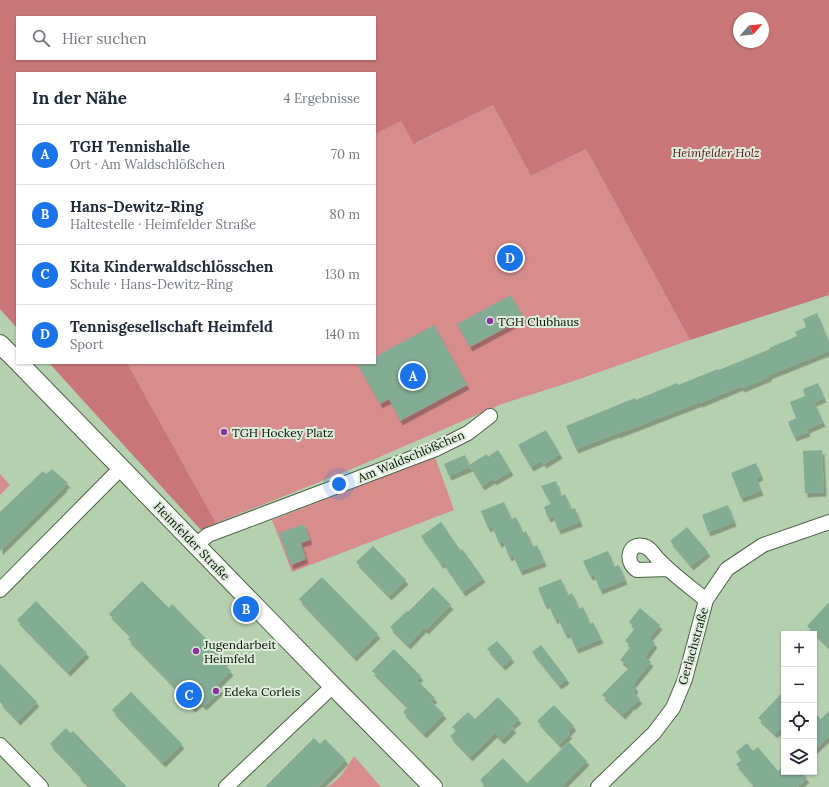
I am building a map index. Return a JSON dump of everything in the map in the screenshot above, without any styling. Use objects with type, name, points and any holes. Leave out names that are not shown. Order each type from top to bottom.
[{"type":"street","name":"Heimfelder Straße","points":[[0,344],[16,360]]},
{"type":"street","name":"Heimfelder Straße","points":[[20,364],[332,686],[433,787]]},
{"type":"street","name":"Am Waldschlößchen","points":[[196,545],[208,535],[436,449],[468,432],[490,416]]},
{"type":"street","points":[[0,590],[121,468]]},
{"type":"street","name":"Gerlachstraße","points":[[598,787],[654,733],[673,708],[685,679],[706,600],[727,569],[763,545],[829,522]]},
{"type":"street","points":[[668,569],[706,600]]},
{"type":"street","points":[[226,787],[332,686]]},
{"type":"street","points":[[0,746],[41,787]]},
{"type":"green space","name":"Heimfelder Holz","points":[[0,0],[829,0],[829,295],[690,340],[586,149],[531,176],[493,105],[414,144],[401,121],[376,134],[376,72],[16,72],[16,327],[0,309]]},
{"type":"green space","points":[[829,0],[829,294],[590,122],[503,72],[415,144],[493,105],[531,176],[586,149],[690,340],[571,382],[502,404],[347,471],[216,523],[128,364],[376,364],[376,17]]},
{"type":"green space","points":[[50,364],[128,364],[216,523],[201,530]]},
{"type":"green space","points":[[435,457],[454,510],[292,572],[272,520]]},
{"type":"green space","points":[[0,474],[10,485],[0,495]]},
{"type":"green space","points":[[354,756],[381,787],[327,787],[340,777]]},
{"type":"building","name":"TGH Clubhaus","points":[[511,295],[524,318],[470,347],[457,324]]},
{"type":"building","points":[[817,313],[829,343],[829,351],[769,375],[769,377],[742,388],[741,386],[700,403],[576,449],[566,426],[635,398],[636,400],[677,383],[678,385],[770,349],[769,348],[797,336],[795,332],[806,327],[803,319]]},
{"type":"building","points":[[434,325],[467,385],[400,421],[389,399],[380,404],[358,364],[376,364],[376,356]]},
{"type":"building","points":[[818,383],[824,398],[814,402],[823,422],[807,429],[808,432],[794,437],[788,422],[796,418],[790,402],[805,396],[803,389]]},
{"type":"building","points":[[546,430],[560,454],[544,464],[542,461],[531,467],[518,445]]},
{"type":"building","points":[[498,450],[511,471],[482,486],[470,466],[449,476],[444,464],[465,455],[469,465],[487,454],[488,457]]},
{"type":"building","points":[[822,450],[824,492],[805,493],[803,451]]},
{"type":"building","points":[[756,463],[761,476],[756,478],[761,491],[741,498],[731,473]]},
{"type":"building","points":[[52,469],[68,483],[0,551],[0,512],[43,471],[46,474]]},
{"type":"building","points":[[556,481],[561,496],[565,494],[571,509],[575,508],[580,522],[558,530],[553,516],[548,518],[544,507],[551,504],[541,486]]},
{"type":"building","points":[[504,502],[511,519],[516,517],[523,533],[526,531],[533,547],[537,545],[544,562],[520,571],[513,555],[509,557],[503,541],[499,543],[492,526],[488,528],[481,511]]},
{"type":"building","points":[[728,505],[734,522],[708,532],[702,515]]},
{"type":"building","points":[[441,522],[461,551],[462,549],[483,578],[463,592],[443,563],[441,564],[421,536]]},
{"type":"building","points":[[304,524],[310,540],[301,543],[306,559],[291,565],[279,533]]},
{"type":"building","points":[[687,527],[708,552],[691,566],[670,541]]},
{"type":"building","points":[[373,546],[406,580],[389,596],[356,562]]},
{"type":"building","points":[[608,551],[614,567],[619,565],[625,580],[600,590],[594,575],[590,576],[583,561]]},
{"type":"building","points":[[322,577],[378,634],[354,657],[299,599]]},
{"type":"building","points":[[561,579],[568,595],[572,593],[579,609],[583,607],[590,624],[593,622],[601,639],[576,649],[569,633],[565,634],[558,618],[555,620],[548,603],[545,605],[538,588]]},
{"type":"building","points":[[142,581],[169,608],[172,604],[227,660],[223,663],[231,671],[217,685],[221,690],[204,706],[200,702],[193,708],[177,692],[179,691],[128,639],[131,636],[109,614]]},
{"type":"building","points":[[433,587],[451,605],[426,630],[424,628],[408,645],[390,627],[407,611],[408,612]]},
{"type":"building","points":[[36,601],[87,653],[68,672],[17,620]]},
{"type":"building","points":[[829,602],[829,647],[817,636],[817,631],[812,631],[807,626]]},
{"type":"building","points":[[640,608],[660,625],[649,638],[655,643],[645,657],[651,662],[633,684],[636,688],[633,692],[640,699],[623,715],[602,695],[630,667],[620,660],[631,646],[625,641],[635,628],[629,622]]},
{"type":"building","points":[[497,641],[512,658],[503,666],[487,649]]},
{"type":"building","points":[[541,645],[567,679],[559,685],[532,652]]},
{"type":"building","points":[[394,649],[421,676],[417,680],[435,698],[431,701],[444,714],[424,734],[403,712],[408,707],[372,671]]},
{"type":"building","points":[[0,664],[37,702],[18,721],[0,702]]},
{"type":"building","points":[[131,692],[182,744],[163,763],[112,710]]},
{"type":"building","points":[[781,694],[781,728],[775,734],[758,718]]},
{"type":"building","points":[[498,697],[519,719],[511,726],[514,728],[502,740],[495,733],[470,757],[450,736],[456,731],[452,727],[468,712],[475,719]]},
{"type":"building","points":[[554,705],[574,726],[568,732],[570,734],[559,744],[537,721]]},
{"type":"building","points":[[829,711],[829,736],[817,747],[817,715],[821,719]]},
{"type":"building","points":[[66,728],[71,733],[73,731],[127,787],[90,787],[50,744]]},
{"type":"building","points":[[314,738],[320,744],[325,739],[346,760],[319,787],[265,787]]},
{"type":"building","points":[[569,742],[587,761],[561,787],[486,787],[480,780],[503,758],[527,783]]},
{"type":"building","points":[[747,743],[753,751],[758,747],[778,771],[781,768],[781,775],[804,775],[807,778],[798,787],[755,787],[736,764],[742,760],[736,752]]},
{"type":"place","name":"Tennisgesellschaft Heimfeld","points":[[510,258]]},
{"type":"place","name":"TGH Clubhaus","points":[[490,321]]},
{"type":"place","name":"TGH Tennishalle","points":[[413,376]]},
{"type":"place","name":"TGH Hockey Platz","points":[[224,432]]},
{"type":"place","name":"Hans-Dewitz-Ring","points":[[246,609]]},
{"type":"place","name":"Jugendarbeit Heimfeld","points":[[196,651]]},
{"type":"place","name":"Edeka Corleis","points":[[216,691]]},
{"type":"place","name":"Kita Kinderwaldschlösschen","points":[[189,695]]}]
